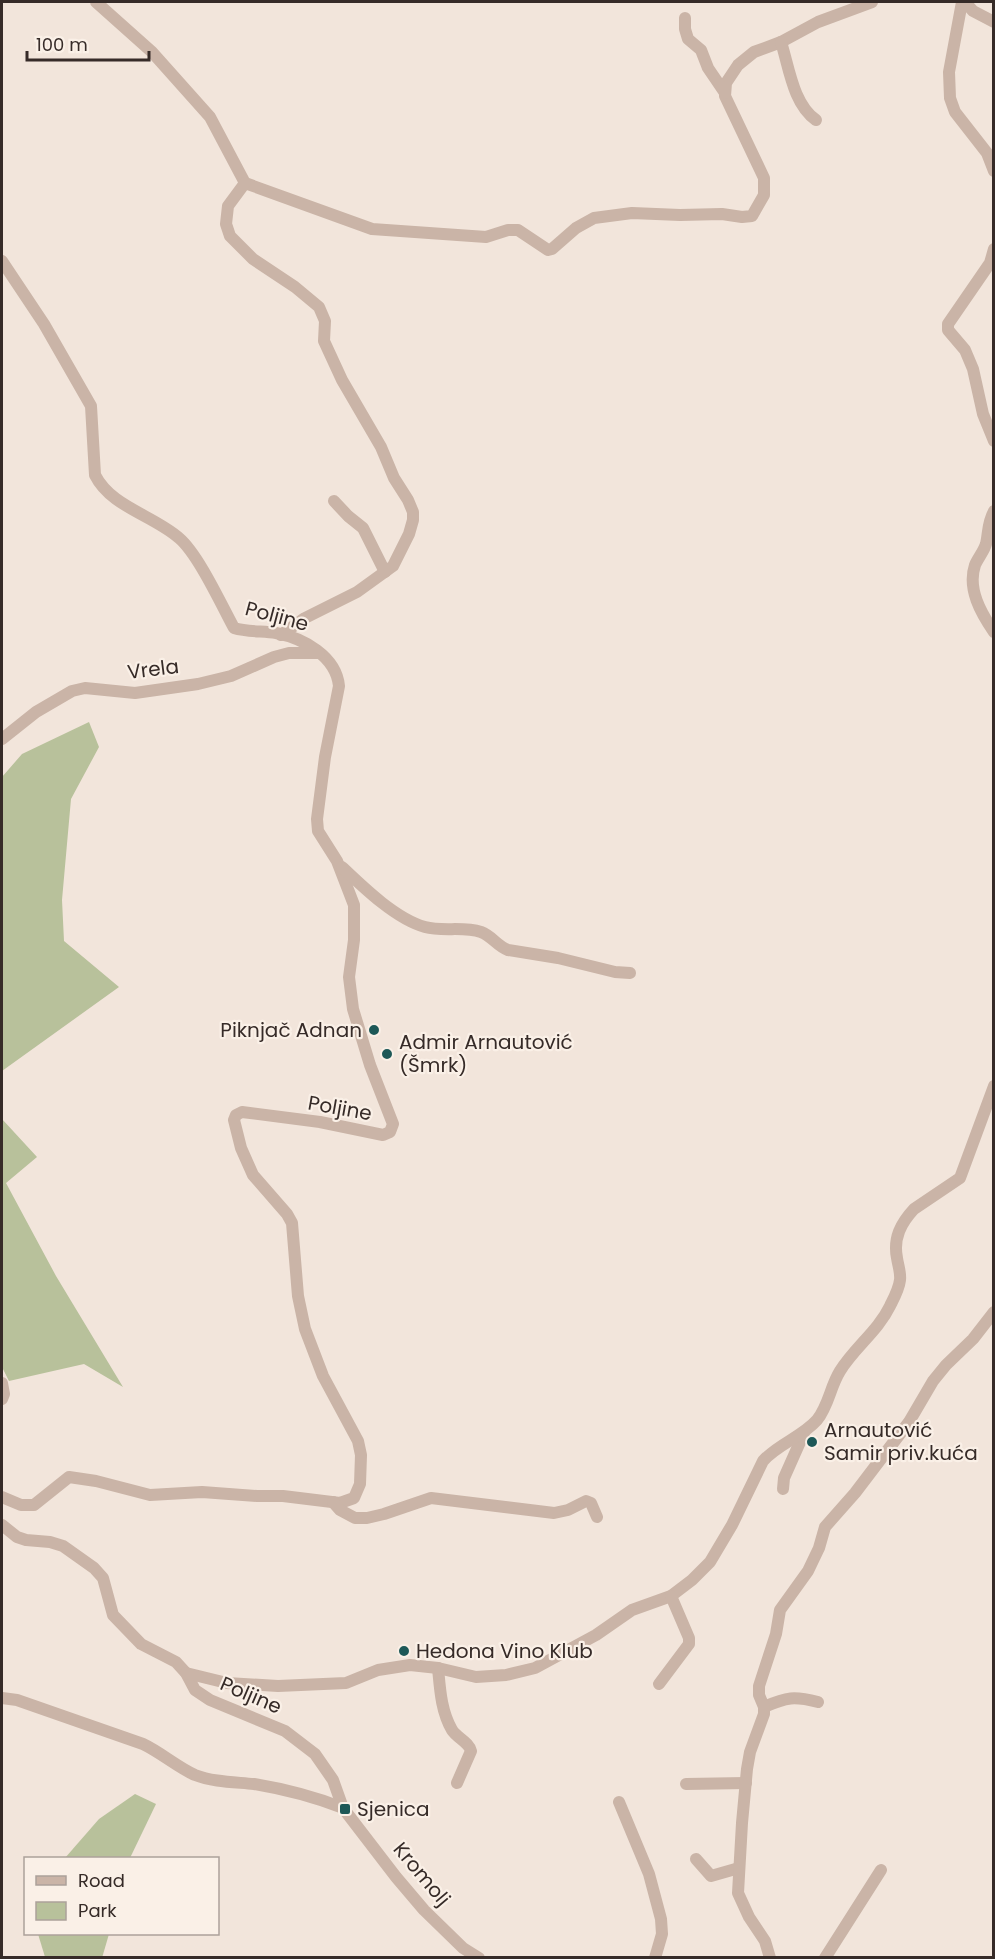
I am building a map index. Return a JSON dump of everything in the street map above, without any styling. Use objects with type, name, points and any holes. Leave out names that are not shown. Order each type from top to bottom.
[{"type":"street","points":[[96,2],[152,52],[210,117],[245,183],[372,229],[486,237],[508,230],[518,230],[548,250],[576,228],[594,218],[632,213],[752,216],[764,195],[764,178],[725,93],[708,68],[701,50],[688,39],[685,18]]},
{"type":"street","points":[[725,93],[726,83],[738,65],[754,52],[781,42],[818,22],[872,2]]},
{"type":"street","points":[[963,2],[973,11],[993,22]]},
{"type":"street","points":[[963,2],[949,72],[950,98],[955,112],[987,153],[993,171]]},
{"type":"street","points":[[781,42],[802,105],[816,120]]},
{"type":"street","points":[[245,183],[228,206],[226,224],[230,236],[253,259],[295,287],[319,307],[325,321],[324,341],[342,380],[381,447],[394,478],[413,512],[409,534],[393,566],[357,591],[305,618],[281,634]]},
{"type":"street","points":[[993,249],[990,263],[948,324],[948,330],[965,350],[973,369],[983,414],[993,441]]},
{"type":"street","name":"Poljine","points":[[2,261],[44,324],[91,406],[95,475],[99,483],[114,497],[178,537],[189,548],[234,628],[281,634],[313,646],[338,676],[339,686],[325,758],[318,825],[324,842],[337,861],[354,905],[354,940],[349,977],[352,1009],[370,1065],[393,1124],[390,1132],[383,1135],[320,1122],[242,1112],[236,1114],[234,1120],[241,1148],[254,1174],[292,1223],[298,1296],[305,1329],[323,1376],[358,1441],[361,1455],[360,1484],[354,1498],[340,1503],[333,1502]]},
{"type":"street","points":[[334,501],[363,528],[386,572]]},
{"type":"street","points":[[993,512],[988,523],[986,544],[975,566],[973,584],[984,618],[993,632]]},
{"type":"street","name":"Vrela","points":[[2,739],[36,712],[72,691],[85,688],[135,693],[198,684],[231,676],[288,653],[320,653]]},
{"type":"street","points":[[337,861],[389,909],[425,927],[480,932],[489,935],[502,948],[508,950],[630,973]]},
{"type":"street","points":[[186,1672],[227,1683],[278,1686],[346,1683],[378,1670],[410,1665],[438,1668],[476,1677],[506,1675],[535,1668],[596,1635],[632,1610],[671,1596],[710,1562],[732,1525],[763,1461],[816,1421],[828,1404],[840,1370],[877,1327],[890,1308],[901,1279],[895,1246],[896,1237],[908,1215],[914,1209],[960,1178],[993,1086]]},
{"type":"street","points":[[770,1958],[765,1941],[741,1904],[738,1893],[750,1752],[764,1714],[759,1686],[776,1634],[780,1610],[807,1571],[819,1548],[825,1527],[855,1493],[909,1422],[933,1381],[973,1339],[993,1312]]},
{"type":"street","points":[[2,1383],[4,1394],[2,1399]]},
{"type":"street","points":[[783,1489],[784,1478],[806,1429]]},
{"type":"street","points":[[2,1497],[21,1504],[34,1505],[69,1477],[96,1481],[150,1495],[202,1492],[333,1502],[340,1510],[355,1518],[367,1518],[431,1498],[554,1513],[568,1510],[586,1501],[591,1503],[597,1517]]},
{"type":"street","name":"Poljine","points":[[2,1525],[17,1537],[63,1546],[94,1568],[103,1578],[113,1614],[141,1644],[176,1662],[186,1672],[195,1690],[210,1700],[285,1731],[315,1754],[333,1780],[343,1808]]},
{"type":"street","points":[[659,1684],[689,1644],[689,1638],[671,1596]]},
{"type":"street","points":[[438,1668],[441,1699],[453,1730],[470,1747],[471,1751],[457,1784]]},
{"type":"street","points":[[764,1707],[782,1699],[794,1697],[818,1702]]},
{"type":"street","points":[[2,1698],[17,1700],[143,1744],[162,1753],[193,1774],[297,1794],[343,1808]]},
{"type":"street","points":[[686,1784],[746,1783]]},
{"type":"street","points":[[619,1802],[650,1874],[661,1919],[662,1934],[655,1958]]},
{"type":"street","name":"Kromolj","points":[[343,1808],[424,1910],[463,1948],[479,1958]]},
{"type":"street","points":[[696,1858],[711,1876],[739,1868]]},
{"type":"street","points":[[825,1958],[881,1870]]},
{"type":"green space","points":[[89,722],[99,747],[71,799],[62,900],[64,941],[119,987],[2,1071],[2,777],[22,754]]},
{"type":"green space","points":[[2,1119],[37,1157],[6,1183],[56,1276],[123,1387],[84,1364],[9,1381],[2,1367]]},
{"type":"green space","points":[[135,1794],[156,1804],[130,1857],[66,1857],[99,1819]]},
{"type":"green space","points":[[38,1935],[109,1935],[102,1958],[45,1957]]},
{"type":"place","name":"Piknjač Adnan","points":[[374,1030]]},
{"type":"place","name":"Admir Arnautović (Šmrk)","points":[[387,1054]]},
{"type":"place","name":"Arnautović Samir priv.kuća","points":[[812,1442]]},
{"type":"place","name":"Hedona Vino Klub","points":[[404,1651]]},
{"type":"place","name":"Sjenica","points":[[345,1809]]}]
